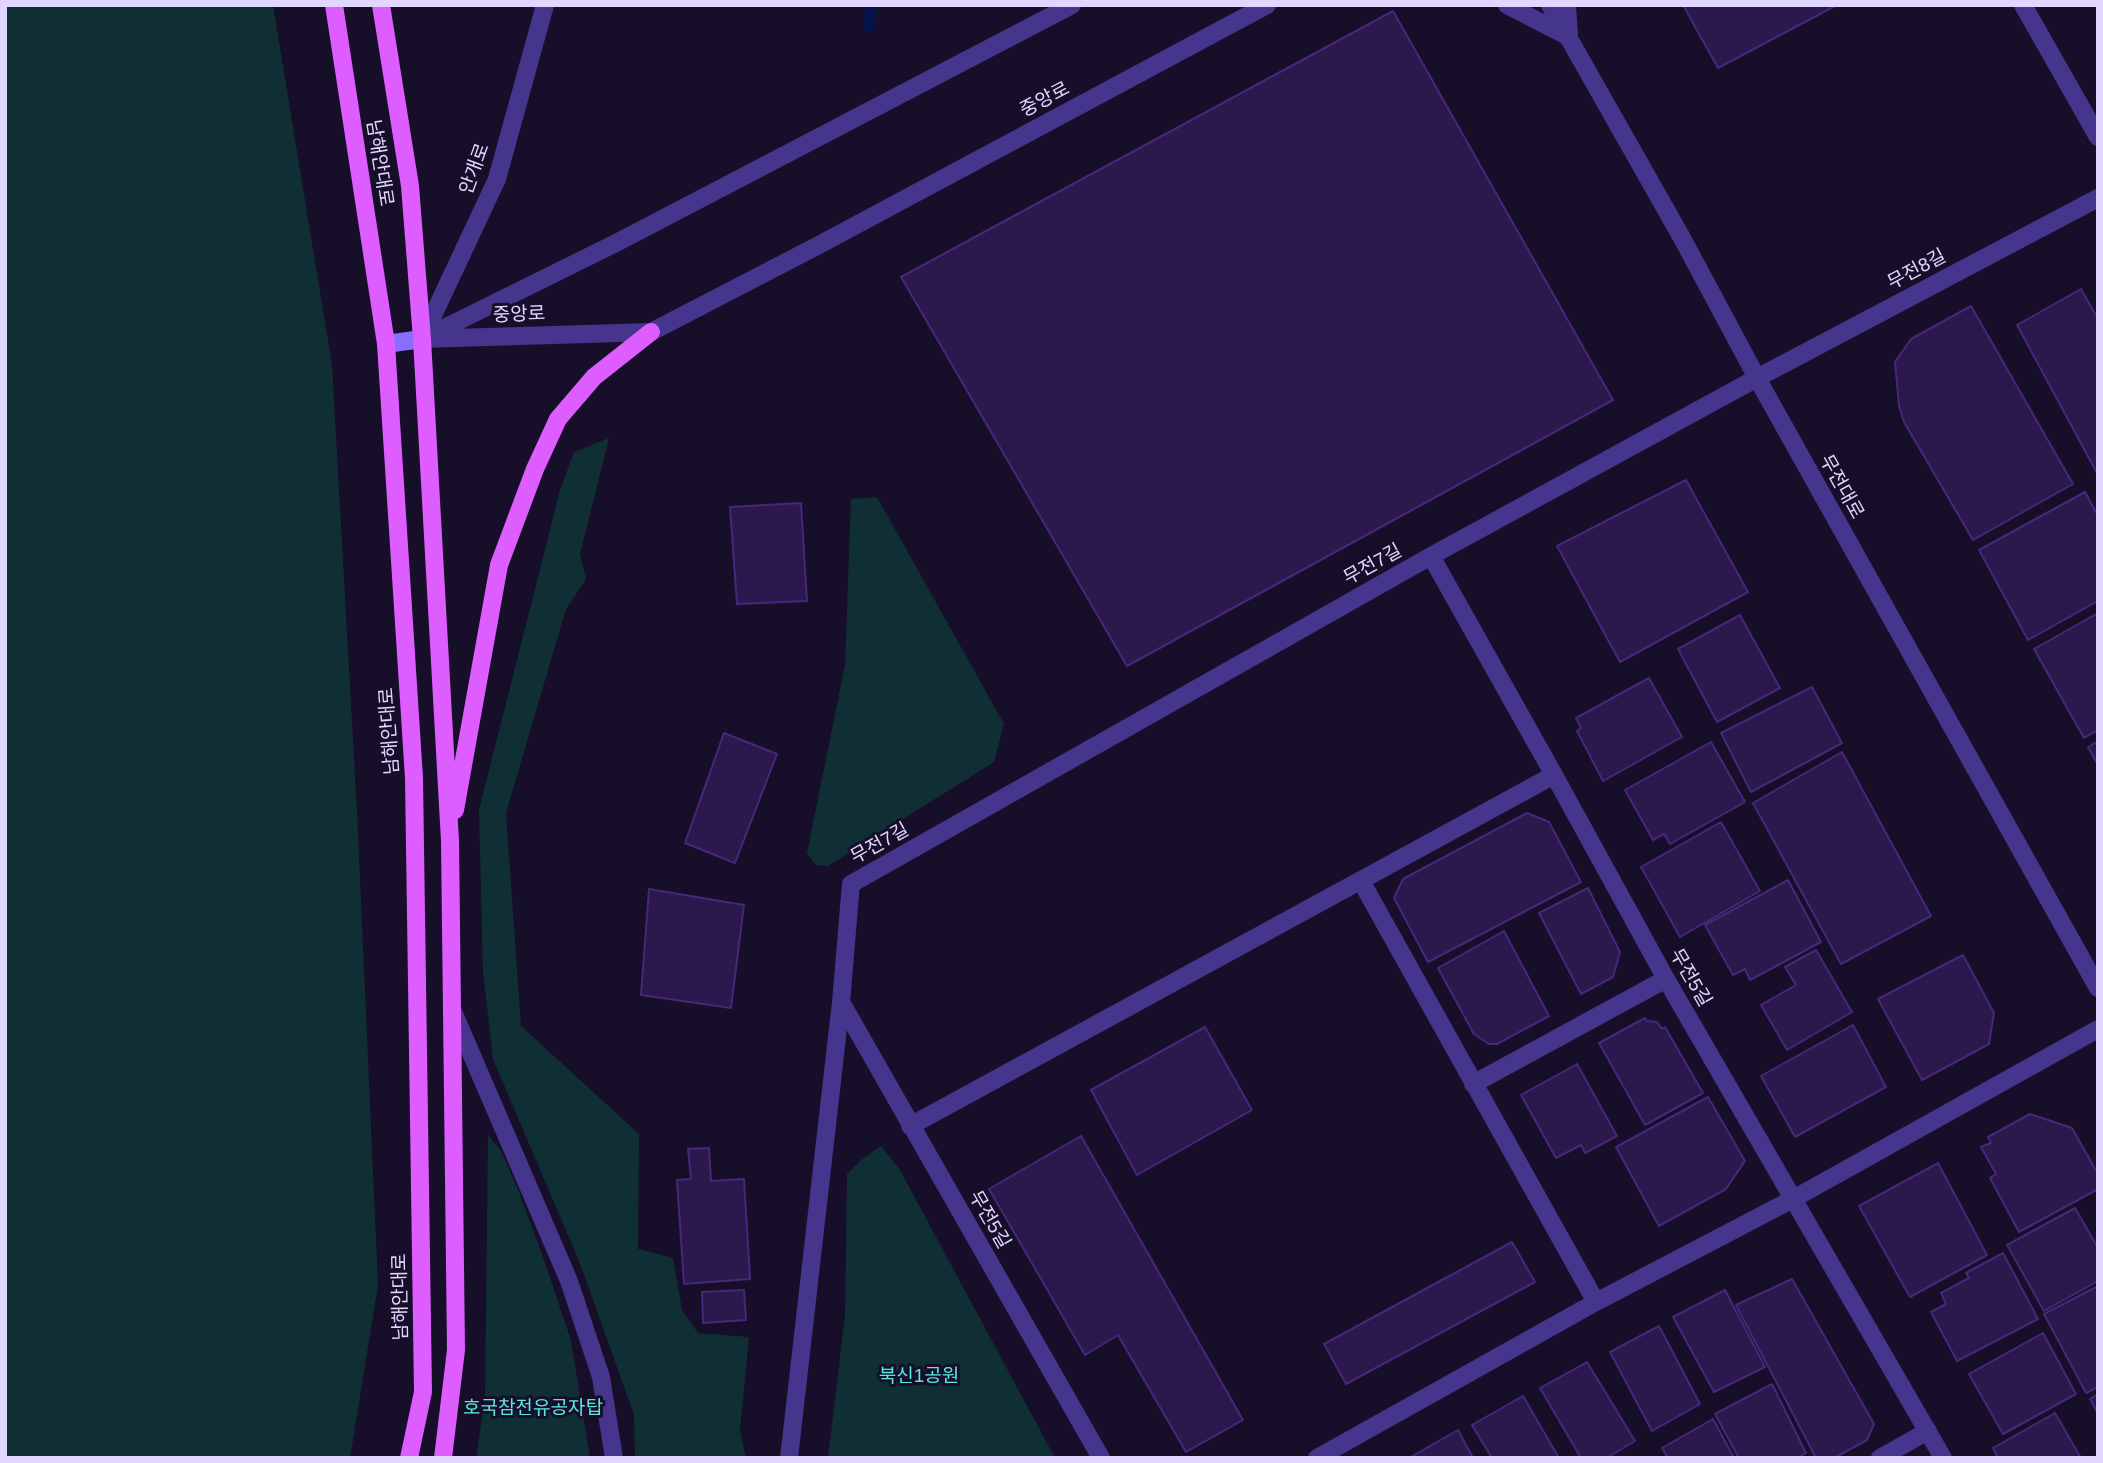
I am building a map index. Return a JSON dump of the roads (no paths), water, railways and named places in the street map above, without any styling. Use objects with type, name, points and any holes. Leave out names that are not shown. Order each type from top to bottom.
[{"type":"main road","name":"남해안대로","points":[[334,5],[386,344],[414,778],[423,1392],[409,1458]]},
{"type":"main road","name":"남해안대로","points":[[381,5],[410,186],[422,339],[450,841],[456,1350],[443,1458]]},
{"type":"main road","points":[[450,841],[499,565],[535,469],[558,419],[594,377],[651,332]]},
{"type":"main road","points":[[386,344],[422,339]]},
{"type":"street","name":"안개로","points":[[422,339],[497,179],[545,5]]},
{"type":"street","name":"중앙로","points":[[422,339],[616,243],[1072,5]]},
{"type":"street","name":"중앙로","points":[[422,339],[651,332],[1267,5]]},
{"type":"street","points":[[1507,5],[1569,37]]},
{"type":"street","name":"무전대로","points":[[1550,5],[1682,237],[1757,378],[2098,988]]},
{"type":"street","points":[[1567,5],[1569,37]]},
{"type":"street","points":[[2024,5],[2098,137]]},
{"type":"street","name":"무전8길","points":[[1757,378],[2098,198]]},
{"type":"street","name":"무전7길","points":[[789,1458],[841,1002],[850,884],[1431,556],[1757,378]]},
{"type":"street","name":"무전7길","points":[[1431,556],[1554,775]]},
{"type":"street","points":[[910,1126],[1554,775]]},
{"type":"street","name":"무전5길","points":[[1554,775],[1666,979],[1942,1458]]},
{"type":"street","points":[[1361,881],[1597,1302]]},
{"type":"street","points":[[1473,1083],[1666,979]]},
{"type":"street","name":"무전5길","points":[[841,1002],[1101,1458]]},
{"type":"street","points":[[451,1007],[569,1281],[601,1377],[614,1458]]},
{"type":"street","points":[[1317,1458],[1597,1302],[1793,1199],[2098,1029]]},
{"type":"street","points":[[1880,1458],[1928,1431]]},
{"type":"waterway","points":[[869,26],[871,5]]},
{"type":"park label","name":"북신1공원","points":[[919,1377]]},
{"type":"park label","name":"호국참전유공자탑","points":[[533,1409]]}]
